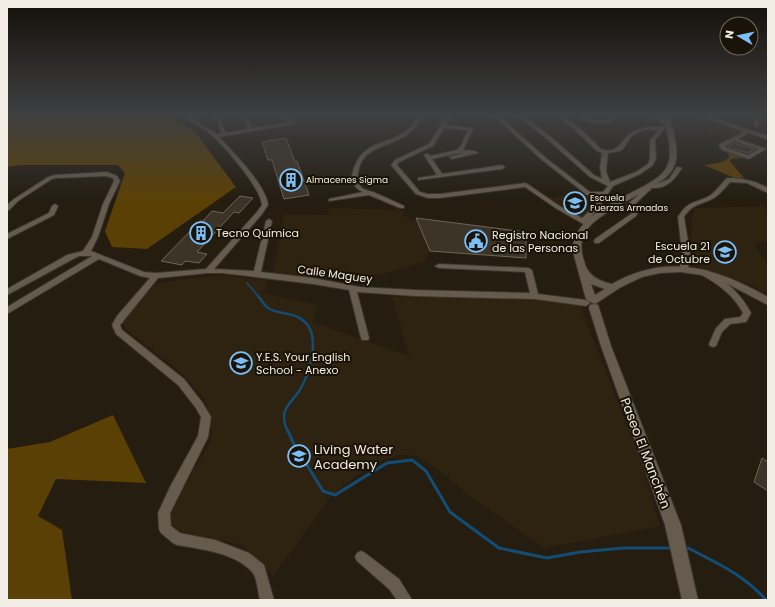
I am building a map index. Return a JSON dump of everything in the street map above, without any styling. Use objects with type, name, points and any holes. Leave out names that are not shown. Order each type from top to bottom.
[{"type":"street","points":[[208,271],[260,213],[265,205],[264,196],[259,188],[222,143]]},
{"type":"street","points":[[384,143],[371,148],[363,157],[354,175],[355,184],[360,189],[402,208]]},
{"type":"street","points":[[433,143],[423,150],[403,158],[394,165],[418,193],[428,196],[440,196],[526,185],[559,208],[585,223],[605,194],[609,185],[638,174],[650,165],[653,159],[652,143]]},
{"type":"street","points":[[459,151],[465,143]]},
{"type":"street","points":[[527,143],[544,159],[589,194],[605,194]]},
{"type":"street","points":[[554,143],[592,176],[609,185]]},
{"type":"street","points":[[592,143],[599,150],[605,152],[620,150],[625,143]]},
{"type":"street","name":"Paseo El Manchén","points":[[669,143],[672,164],[668,172],[585,223],[578,234],[577,247],[591,303],[673,525],[690,600]]},
{"type":"street","points":[[725,143],[722,145],[724,149],[749,157],[763,149],[747,143]]},
{"type":"street","points":[[423,150],[440,176]]},
{"type":"street","points":[[459,151],[475,153],[430,159],[459,151]]},
{"type":"street","points":[[605,152],[602,164],[603,177],[609,185]]},
{"type":"street","points":[[420,179],[502,167]]},
{"type":"street","points":[[652,188],[671,180],[679,168]]},
{"type":"street","points":[[7,209],[16,200],[46,180],[57,176],[102,174],[110,175],[117,181],[105,206],[94,242],[85,253],[70,257],[7,292]]},
{"type":"street","points":[[597,241],[634,215],[635,212],[629,207],[652,188],[660,178]]},
{"type":"street","points":[[684,268],[686,253],[681,217],[686,209],[718,192],[728,180],[740,179],[749,181],[760,185],[768,191]]},
{"type":"street","points":[[331,200],[369,193]]},
{"type":"street","points":[[7,237],[52,214],[56,206]]},
{"type":"street","points":[[257,274],[269,221]]},
{"type":"street","name":"Calle Maguey","points":[[85,253],[91,253],[143,274],[156,276],[208,271],[257,274],[313,281],[352,289],[415,293],[535,296],[591,303]]},
{"type":"street","points":[[7,312],[98,256]]},
{"type":"street","points":[[439,266],[528,270],[535,296]]},
{"type":"street","points":[[591,303],[612,287],[625,280],[672,268],[684,268],[702,272],[741,286],[768,301]]},
{"type":"street","points":[[583,272],[594,282],[612,287]]},
{"type":"street","points":[[702,272],[731,289],[742,302],[747,313],[743,320],[728,321],[719,330],[713,344]]},
{"type":"street","points":[[156,276],[120,318],[116,325],[119,332],[181,382],[199,405],[206,417],[203,437],[164,513],[165,529],[177,539],[215,546],[245,556],[259,570],[267,600]]},
{"type":"street","points":[[352,289],[364,338]]},
{"type":"street","points":[[361,557],[394,584],[405,600]]},
{"type":"shaded area","points":[[7,143],[203,143],[236,187],[147,249],[112,247],[105,231],[125,173],[118,165],[20,165],[7,167]]},
{"type":"shaded area","points":[[727,150],[746,157],[731,159],[730,161],[744,178],[735,178],[704,165],[726,160],[729,157]]},
{"type":"shaded area","name":"Escuela Fuerzas Armadas","points":[[582,193],[587,195],[602,195],[582,219],[547,198]]},
{"type":"shaded area","name":"Escuela 21 de Octubre","points":[[763,206],[768,210],[768,240],[757,243],[755,246],[768,264],[768,295],[752,285],[702,269],[695,264],[691,247],[694,208]]},
{"type":"shaded area","points":[[329,208],[404,210],[403,217],[409,217],[410,220],[416,219],[430,251],[424,262],[382,274],[318,279],[273,274],[284,214],[328,215]]},
{"type":"shaded area","points":[[222,275],[270,281],[262,293],[318,305],[313,322],[409,356],[392,297],[578,300],[641,461],[660,526],[545,548],[475,500],[434,467],[417,456],[398,455],[379,462],[355,476],[331,497],[273,576],[243,545],[178,531],[171,522],[170,512],[211,440],[212,430],[205,400],[184,375],[126,329],[123,323],[144,296],[157,284],[183,279]]},
{"type":"shaded area","points":[[113,415],[146,483],[56,479],[38,516],[62,530],[72,600],[7,600],[7,449],[50,442]]},
{"type":"building","name":"Almacenes Sigma","points":[[262,143],[288,143],[295,162],[297,161],[309,195],[284,199],[272,160],[268,160]]},
{"type":"building","points":[[735,143],[755,149],[748,153],[727,147]]},
{"type":"building","points":[[240,196],[253,198],[239,213],[234,212],[197,252],[207,254],[199,263],[185,261],[182,265],[161,261],[200,221],[203,221],[212,211],[223,213]]},
{"type":"building","name":"Registro Nacional de las Personas","points":[[416,218],[526,232],[526,258],[430,251]]},
{"type":"building","points":[[762,458],[768,462],[768,491],[754,482]]},
{"type":"waterway","points":[[247,283],[259,297]]},
{"type":"waterway","points":[[258,296],[268,308],[300,318],[305,322],[312,333],[313,348],[308,373],[299,392],[285,411],[284,417],[288,432]]},
{"type":"waterway","points":[[288,431],[294,444],[323,491],[335,495],[387,463],[412,460],[426,471],[450,512],[499,548],[547,558],[580,552],[624,548],[672,548]]},
{"type":"waterway","points":[[685,548],[688,548],[730,570],[749,583],[766,600]]},
{"type":"place","name":"Almacenes Sigma","points":[[291,180]]},
{"type":"place","name":"Escuela Fuerzas Armadas","points":[[575,203]]},
{"type":"place","name":"Tecno Química","points":[[201,233]]},
{"type":"place","name":"Registro Nacional de las Personas","points":[[476,241]]},
{"type":"place","name":"Escuela 21 de Octubre","points":[[725,252]]},
{"type":"place","name":"Y.E.S. Your English School - Anexo","points":[[241,363]]},
{"type":"place","name":"Living Water Academy","points":[[299,456]]}]
